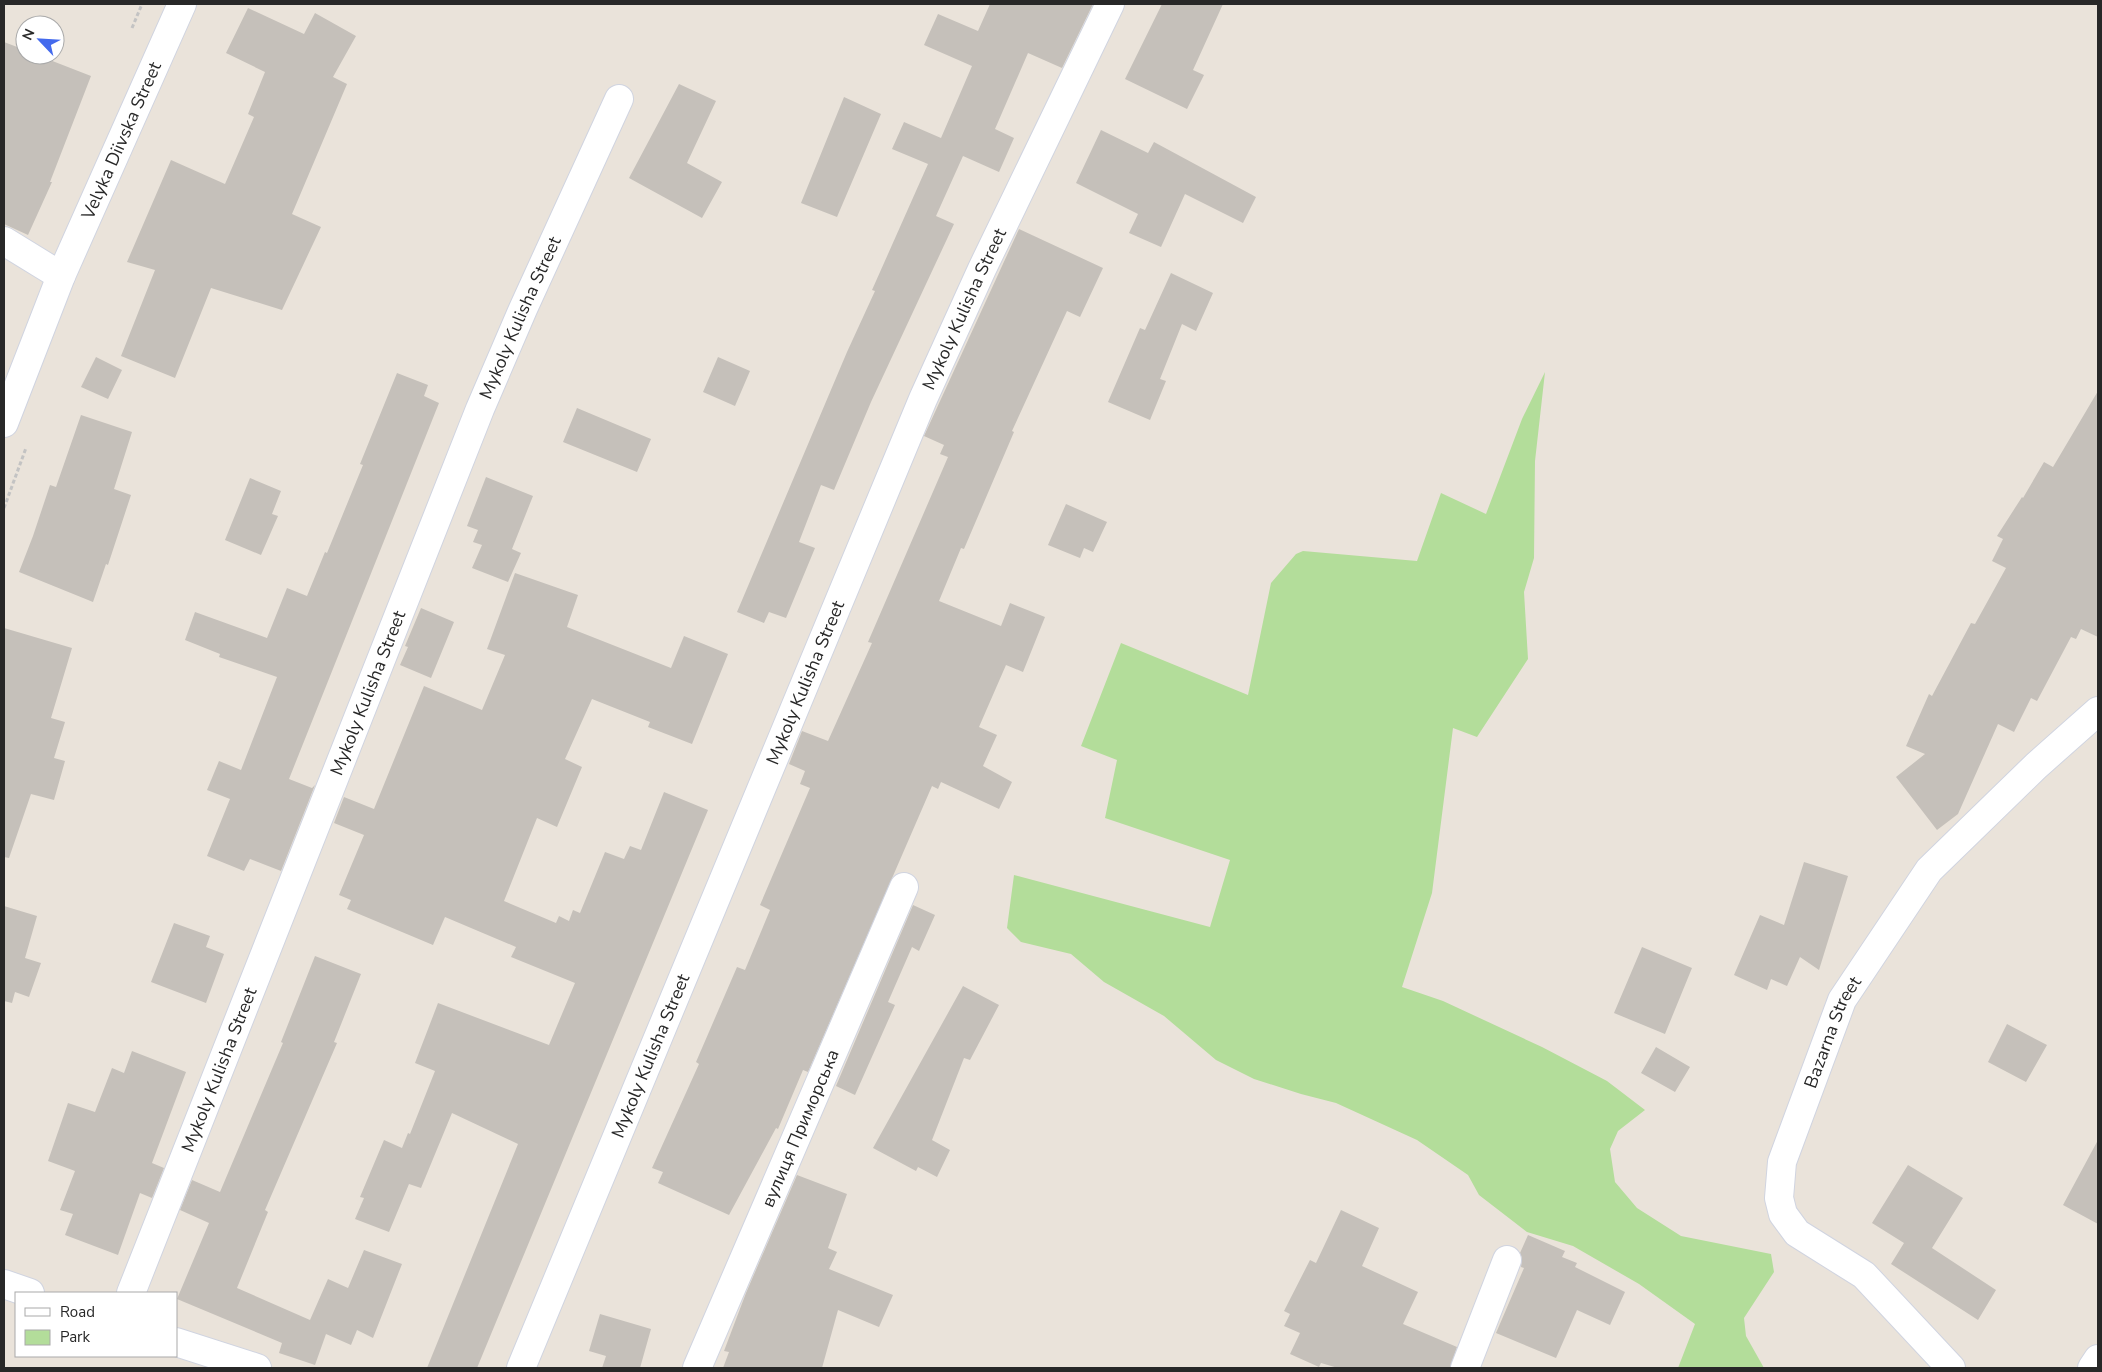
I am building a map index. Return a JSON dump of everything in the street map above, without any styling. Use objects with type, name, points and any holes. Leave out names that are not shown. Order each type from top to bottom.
[{"type":"street","name":"Velyka Diivska Street","points":[[4,423],[61,276],[182,4]]},
{"type":"street","name":"Mykoly Kulisha Street","points":[[521,1368],[923,400],[982,269],[1110,4]]},
{"type":"street","name":"Mykoly Kulisha Street","points":[[131,1292],[480,409],[523,309],[620,99]]},
{"type":"street","points":[[4,241],[61,276]]},
{"type":"street","name":"Bazarna Street","points":[[1951,1368],[1864,1275],[1797,1233],[1783,1214],[1779,1198],[1782,1162],[1842,1000],[1929,870],[2036,766],[2098,711]]},
{"type":"street","name":"вулиця Приморська","points":[[697,1368],[904,888]]},
{"type":"street","points":[[1465,1368],[1507,1260]]},
{"type":"street","points":[[4,1284],[27,1292]]},
{"type":"street","points":[[178,1343],[256,1368]]},
{"type":"street","points":[[2092,1368],[2098,1360]]},
{"type":"green space","points":[[1545,372],[1535,461],[1534,558],[1524,592],[1528,659],[1477,737],[1453,728],[1432,893],[1402,987],[1443,1001],[1542,1047],[1607,1081],[1645,1110],[1618,1131],[1610,1149],[1615,1182],[1637,1208],[1681,1236],[1771,1254],[1774,1272],[1744,1318],[1746,1336],[1764,1368],[1678,1368],[1695,1324],[1639,1284],[1573,1246],[1527,1232],[1479,1195],[1468,1175],[1417,1140],[1336,1103],[1254,1079],[1216,1060],[1164,1016],[1104,982],[1071,954],[1021,942],[1007,928],[1014,875],[1210,927],[1230,860],[1105,818],[1117,760],[1081,746],[1121,643],[1248,695],[1271,583],[1296,554],[1303,551],[1417,561],[1441,493],[1486,514],[1522,419]]},
{"type":"building","points":[[990,4],[1093,4],[1062,68],[1028,53],[995,129],[1014,138],[999,172],[963,156],[936,216],[954,224],[871,402],[834,490],[821,485],[799,542],[815,548],[786,618],[769,612],[764,623],[737,612],[847,352],[875,291],[872,290],[928,164],[892,149],[904,122],[941,138],[972,66],[924,45],[938,14],[978,31]]},
{"type":"building","points":[[1162,4],[1223,4],[1193,70],[1204,75],[1187,109],[1125,79]]},
{"type":"building","points":[[248,8],[304,34],[315,13],[356,36],[333,77],[347,84],[292,214],[321,227],[282,310],[211,288],[175,378],[121,356],[155,270],[127,262],[171,160],[225,184],[254,117],[248,114],[265,72],[226,53]]},
{"type":"building","points":[[4,42],[15,46],[15,65],[63,65],[91,76],[50,182],[52,182],[28,235],[4,224]]},
{"type":"building","points":[[679,84],[716,101],[687,163],[722,182],[702,218],[629,178]]},
{"type":"building","points":[[844,97],[881,114],[837,217],[801,203]]},
{"type":"building","points":[[1101,130],[1148,153],[1154,142],[1256,197],[1243,223],[1185,194],[1161,247],[1129,233],[1138,214],[1076,183]]},
{"type":"building","points":[[1019,229],[1103,268],[1080,317],[1067,311],[1012,431],[1014,432],[964,549],[961,548],[939,601],[1001,626],[1010,603],[1045,617],[1023,672],[1006,665],[979,727],[997,735],[983,766],[1012,782],[999,809],[941,782],[938,789],[932,786],[808,1072],[803,1070],[778,1129],[776,1128],[729,1215],[658,1183],[663,1172],[652,1168],[699,1064],[696,1062],[737,967],[745,970],[770,910],[760,905],[810,788],[800,784],[805,771],[789,764],[802,731],[828,741],[872,643],[868,642],[948,457],[940,454],[944,445],[924,436]]},
{"type":"building","points":[[1171,273],[1213,293],[1196,331],[1182,324],[1160,379],[1166,381],[1150,420],[1108,402],[1140,328],[1145,330]]},
{"type":"building","points":[[96,357],[122,370],[108,399],[81,387]]},
{"type":"building","points":[[718,357],[750,371],[735,406],[703,392]]},
{"type":"building","points":[[397,373],[428,385],[424,396],[439,403],[289,779],[312,788],[315,785],[281,871],[250,859],[244,871],[207,856],[230,799],[207,790],[219,761],[241,770],[277,677],[219,657],[220,654],[185,640],[195,612],[267,638],[287,588],[307,596],[363,465],[360,464]]},
{"type":"building","points":[[2098,391],[2098,637],[2081,629],[2076,639],[2071,637],[2037,701],[2031,698],[2014,732],[1998,724],[1958,814],[1937,830],[1896,777],[1925,754],[1906,746],[1929,694],[1932,696],[1971,623],[1975,624],[2006,568],[1992,561],[2003,539],[1997,536],[2023,498],[2044,462],[2053,467]]},
{"type":"building","points":[[577,408],[651,439],[637,472],[563,442]]},
{"type":"building","points":[[81,415],[132,432],[114,489],[131,495],[108,565],[106,564],[93,602],[19,572],[50,485],[56,487]]},
{"type":"building","points":[[486,477],[533,496],[512,549],[521,553],[508,582],[472,568],[482,545],[473,542],[478,530],[467,526]]},
{"type":"building","points":[[250,478],[281,491],[272,514],[278,516],[261,555],[225,540]]},
{"type":"building","points":[[1066,504],[1107,522],[1093,552],[1084,548],[1080,558],[1048,545]]},
{"type":"building","points":[[515,573],[578,595],[567,627],[671,668],[684,636],[728,654],[692,744],[648,727],[650,722],[592,699],[565,759],[582,767],[557,827],[537,818],[504,901],[556,923],[559,916],[569,921],[573,910],[580,913],[605,852],[624,859],[630,846],[641,850],[664,792],[708,810],[477,1368],[427,1368],[518,1144],[452,1113],[421,1188],[409,1184],[389,1232],[355,1219],[364,1198],[360,1197],[384,1140],[402,1148],[408,1133],[410,1134],[435,1071],[415,1063],[438,1003],[549,1045],[575,983],[511,957],[516,947],[445,917],[433,945],[347,909],[351,900],[339,895],[364,835],[334,823],[344,797],[374,809],[424,686],[482,710],[505,655],[487,649]]},
{"type":"building","points":[[421,608],[454,622],[431,678],[400,665],[408,647],[405,646]]},
{"type":"building","points":[[4,628],[72,648],[51,718],[65,722],[54,758],[65,761],[54,800],[31,794],[9,858],[4,857]]},
{"type":"building","points":[[1804,862],[1848,876],[1819,970],[1800,957],[1787,986],[1771,979],[1767,990],[1734,975],[1760,915],[1784,925]]},
{"type":"building","points":[[913,905],[935,915],[919,951],[912,947],[888,1002],[895,1005],[855,1095],[836,1086]]},
{"type":"building","points":[[4,906],[37,916],[25,958],[41,963],[29,997],[15,992],[12,1003],[4,1001]]},
{"type":"building","points":[[174,923],[210,936],[206,947],[224,954],[206,1003],[151,982]]},
{"type":"building","points":[[1642,947],[1692,968],[1665,1034],[1614,1013]]},
{"type":"building","points":[[315,956],[361,974],[334,1042],[337,1043],[265,1210],[268,1212],[237,1288],[310,1320],[328,1279],[348,1288],[364,1250],[402,1264],[373,1338],[357,1330],[351,1345],[326,1334],[315,1365],[279,1353],[282,1343],[178,1299],[209,1223],[180,1210],[192,1180],[220,1192],[283,1043],[281,1042]]},
{"type":"building","points":[[963,986],[999,1005],[970,1060],[964,1058],[932,1140],[950,1150],[937,1177],[918,1167],[916,1171],[873,1148]]},
{"type":"building","points":[[2007,1024],[2047,1045],[2026,1082],[1988,1062]]},
{"type":"building","points":[[1656,1047],[1690,1067],[1675,1092],[1641,1073]]},
{"type":"building","points":[[132,1051],[186,1072],[152,1163],[164,1168],[152,1198],[140,1193],[118,1255],[65,1235],[73,1214],[60,1210],[75,1171],[48,1161],[68,1103],[95,1112],[112,1068],[124,1073]]},
{"type":"building","points":[[2098,1140],[2098,1224],[2063,1205]]},
{"type":"building","points":[[1908,1165],[1963,1198],[1932,1248],[1996,1290],[1978,1320],[1891,1264],[1904,1243],[1872,1223]]},
{"type":"building","points":[[797,1175],[847,1194],[828,1248],[837,1252],[829,1269],[893,1295],[879,1327],[838,1310],[822,1368],[723,1368],[729,1352],[724,1351],[746,1293]]},
{"type":"building","points":[[1341,1210],[1379,1228],[1362,1266],[1418,1292],[1403,1324],[1457,1347],[1450,1368],[1338,1368],[1321,1363],[1319,1367],[1290,1354],[1300,1333],[1284,1326],[1290,1314],[1284,1311],[1310,1260],[1316,1263]]},
{"type":"building","points":[[1528,1235],[1565,1251],[1562,1257],[1577,1263],[1575,1267],[1625,1292],[1610,1325],[1577,1310],[1556,1358],[1496,1333],[1524,1268],[1521,1267],[1522,1258],[1520,1253]]},
{"type":"building","points":[[600,1314],[651,1329],[640,1368],[602,1368],[606,1356],[589,1351]]}]
